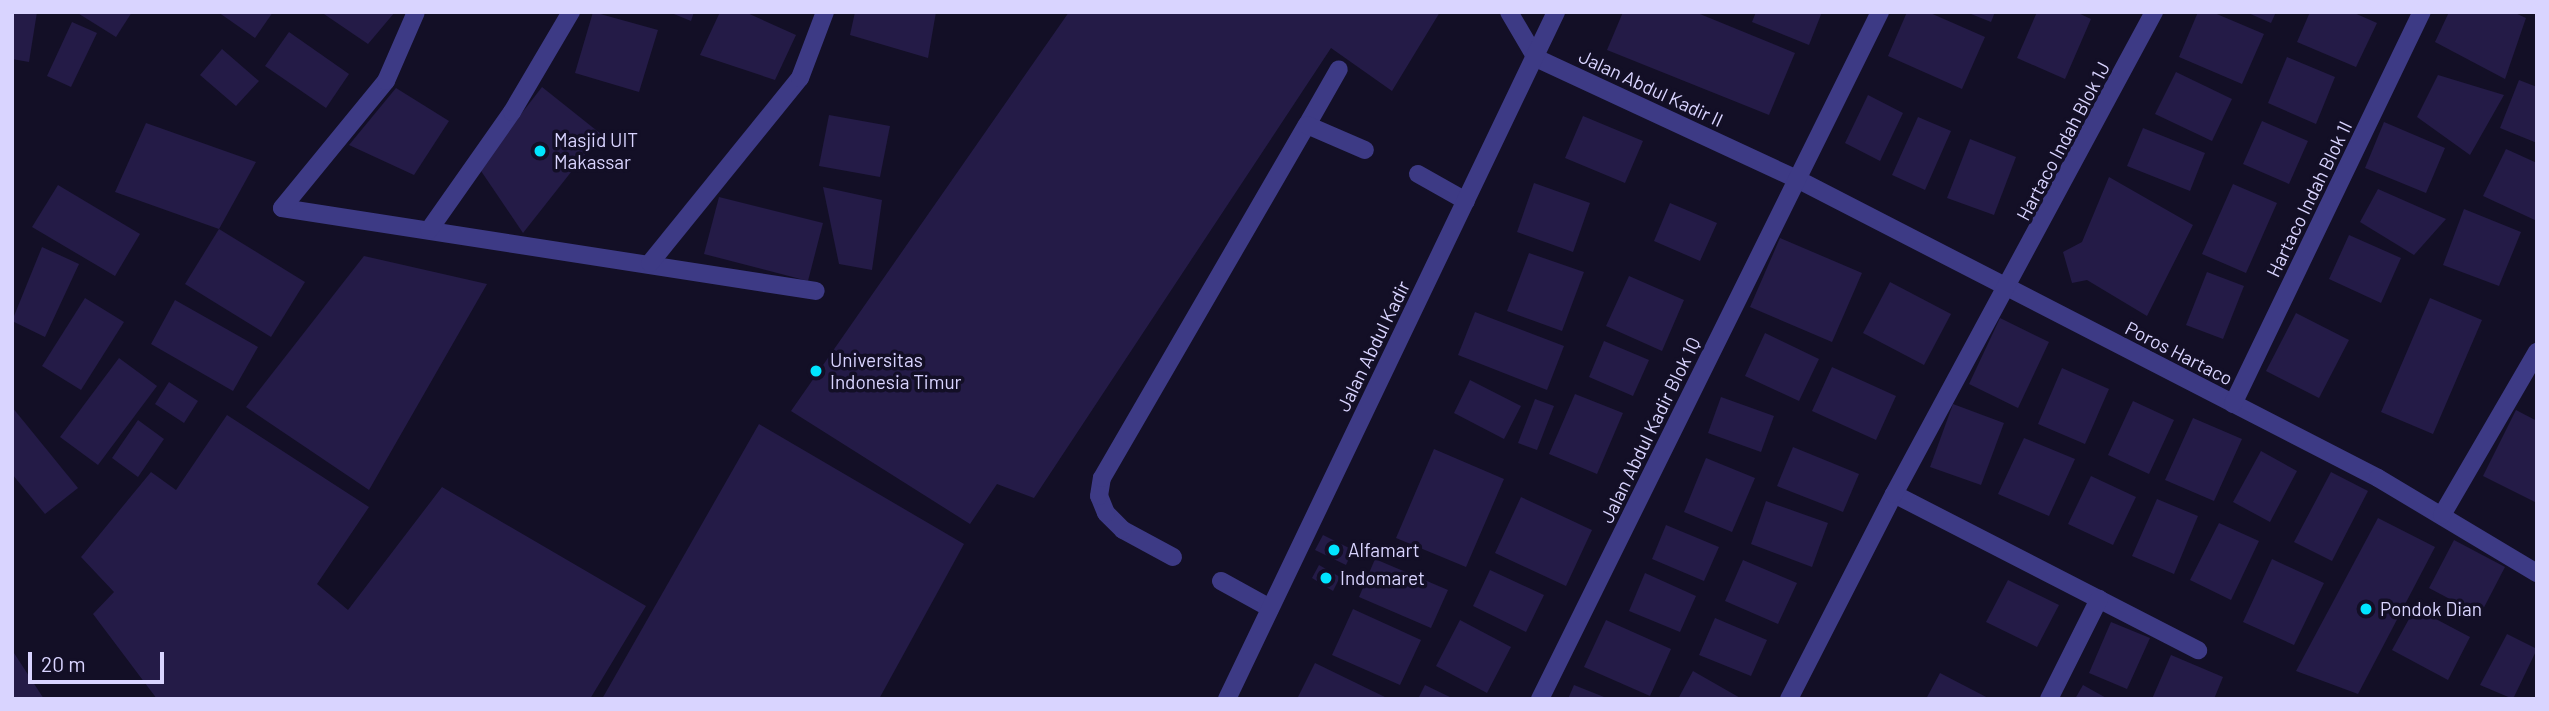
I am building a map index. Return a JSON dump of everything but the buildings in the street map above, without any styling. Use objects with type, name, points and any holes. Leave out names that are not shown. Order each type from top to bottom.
[{"type":"street","points":[[416,12],[386,81],[282,208],[650,263],[816,291]]},
{"type":"street","points":[[429,230],[512,112],[571,12]]},
{"type":"street","points":[[650,263],[800,78],[825,12]]},
{"type":"street","points":[[1509,12],[1536,58]]},
{"type":"street","name":"Jalan Abdul Kadir","points":[[1227,699],[1556,12]]},
{"type":"street","name":"Jalan Abdul Kadir Blok 1Q","points":[[1540,699],[1880,12]]},
{"type":"street","name":"Hartaco Indah Blok 1J","points":[[1789,699],[1894,494],[2154,12]]},
{"type":"street","name":"Hartaco Indah Blok 1I","points":[[2234,404],[2422,12]]},
{"type":"street","name":"Jalan Abdul Kadir II","points":[[1536,58],[1797,179]]},
{"type":"street","points":[[1172,557],[1123,530],[1106,513],[1099,496],[1102,478],[1121,438],[1339,69]]},
{"type":"street","points":[[1307,125],[1365,150]]},
{"type":"street","points":[[1418,174],[1466,201]]},
{"type":"street","name":"Poros Hartaco","points":[[1797,179],[2234,404],[2442,515],[2537,573]]},
{"type":"street","points":[[2442,515],[2537,352]]},
{"type":"street","points":[[1894,494],[2199,650]]},
{"type":"street","points":[[1221,581],[1270,608]]},
{"type":"street","points":[[2049,699],[2099,598]]},
{"type":"place","name":"Masjid UIT Makassar","points":[[540,151]]},
{"type":"place","name":"Universitas Indonesia Timur","points":[[816,371]]},
{"type":"place","name":"Alfamart","points":[[1334,550]]},
{"type":"place","name":"Indomaret","points":[[1326,578]]},
{"type":"place","name":"Pondok Dian","points":[[2366,609]]}]
